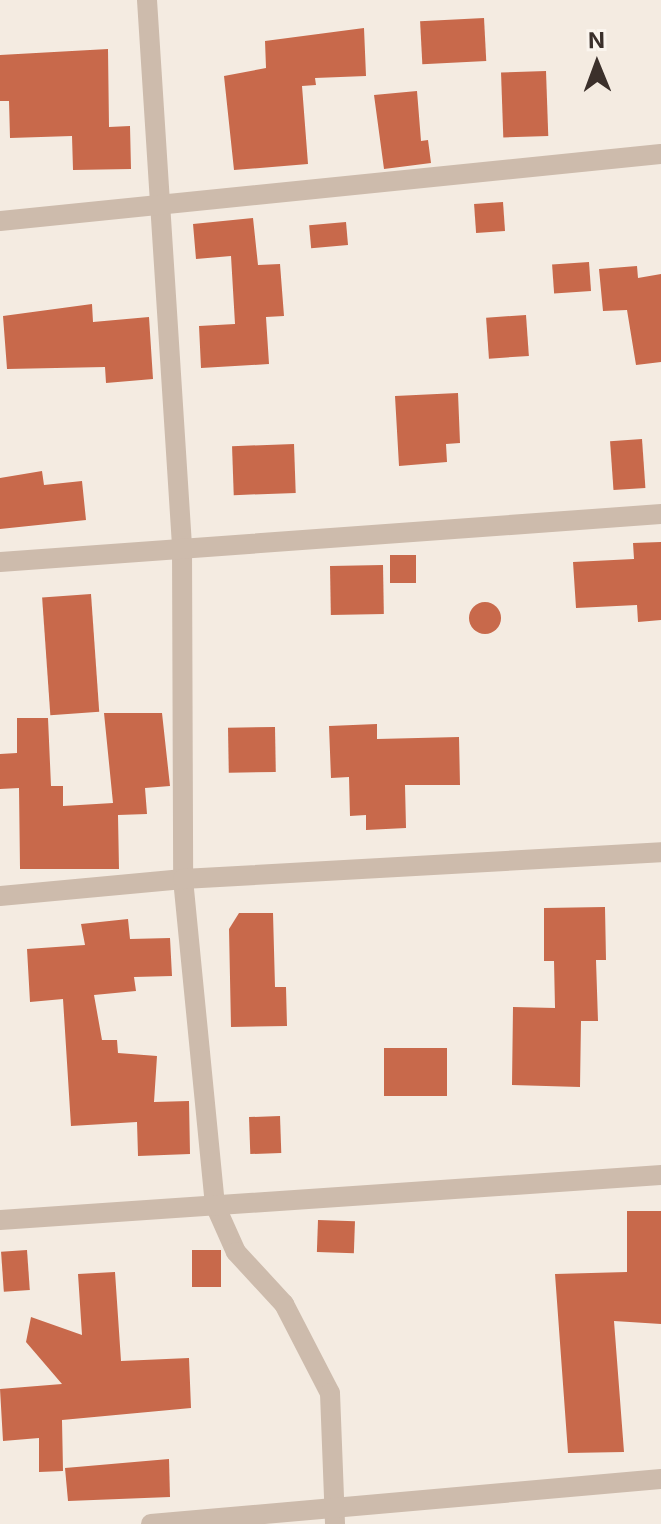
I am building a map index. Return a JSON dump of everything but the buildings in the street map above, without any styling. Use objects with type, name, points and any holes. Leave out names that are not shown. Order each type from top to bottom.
[{"type":"street","points":[[147,0],[182,546],[183,879],[215,1205],[236,1252],[284,1304],[330,1393],[334,1516]]},
{"type":"street","points":[[0,221],[661,154]]},
{"type":"street","points":[[0,562],[182,546],[661,514]]},
{"type":"street","points":[[0,896],[183,879],[661,852]]},
{"type":"street","points":[[0,1220],[661,1175]]},
{"type":"street","points":[[151,1524],[334,1516],[661,1479]]}]
